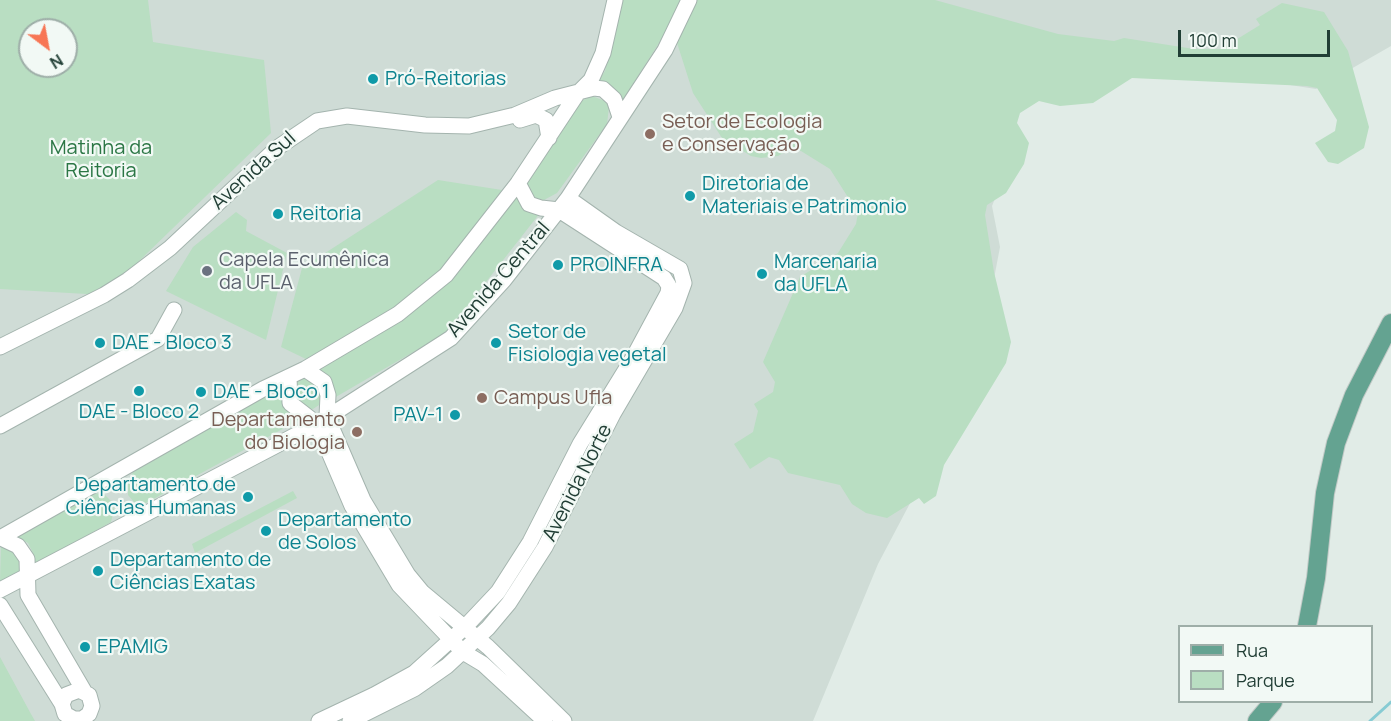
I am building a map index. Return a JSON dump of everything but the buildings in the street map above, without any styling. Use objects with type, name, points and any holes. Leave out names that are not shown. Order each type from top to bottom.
[{"type":"main road","points":[[1307,625],[1316,578],[1325,493],[1336,443],[1354,395],[1391,322]]},
{"type":"main road","points":[[1257,721],[1272,703]]},
{"type":"street","points":[[0,538],[305,369],[398,314],[446,275],[518,183],[577,93],[598,69],[615,0]]},
{"type":"street","name":"Avenida Central","points":[[0,590],[322,420],[451,338],[504,280],[564,204],[665,50],[688,0]]},
{"type":"street","name":"Avenida Sul","points":[[0,347],[104,295],[128,280],[170,248],[277,148],[317,121],[347,116],[425,125],[469,126],[515,115],[555,98],[594,88],[603,89],[614,99],[620,117]]},
{"type":"street","name":"Avenida Sul","points":[[0,357],[89,312],[146,279],[223,213],[292,145],[323,127],[341,124],[452,136],[502,126],[536,115],[546,120],[549,138]]},
{"type":"street","points":[[518,183],[529,204],[541,208],[564,204]]},
{"type":"street","name":"Avenida Norte","points":[[319,721],[414,673],[465,627],[498,592],[530,542],[580,444],[633,358],[669,290],[664,278],[564,204]]},
{"type":"street","name":"Avenida Norte","points":[[350,721],[414,689],[463,652],[509,603],[545,547],[613,414],[675,308],[684,283],[680,269],[564,204]]},
{"type":"street","points":[[0,426],[158,339],[174,310]]},
{"type":"street","points":[[305,369],[324,382],[328,395],[322,420],[352,506],[399,585],[463,652],[483,664],[545,721]]},
{"type":"street","points":[[289,377],[290,403],[322,420],[363,500],[408,575],[422,592],[478,638],[564,721]]},
{"type":"street","points":[[0,538],[18,546],[23,552],[28,564],[28,595],[84,691],[92,700],[89,714],[82,720],[69,717],[0,605]]},
{"type":"street","points":[[62,704],[70,692],[84,691]]},
{"type":"street","points":[[92,706],[101,721]]},
{"type":"shaded area","name":"Campus Ufla","points":[[0,0],[1391,0],[1391,46],[1316,89],[1037,46],[1010,100],[1010,161],[992,206],[1000,247],[992,289],[927,471],[878,564],[813,721],[0,721]]},
{"type":"green space","name":"Matinha da Reitoria","points":[[0,0],[148,0],[153,42],[264,60],[271,133],[104,295],[0,289]]},
{"type":"green space","points":[[623,0],[681,0],[675,14],[690,0],[935,0],[1058,34],[1114,41],[1124,38],[1194,49],[1221,49],[1260,25],[1256,19],[1282,3],[1324,12],[1348,51],[1369,127],[1364,148],[1338,164],[1328,162],[1315,143],[1335,131],[1337,120],[1317,88],[1132,78],[1093,103],[1060,106],[1039,101],[1020,113],[1017,123],[1029,143],[1024,164],[1006,193],[987,205],[985,215],[994,272],[1011,342],[1006,363],[944,465],[936,496],[924,504],[919,498],[887,518],[866,513],[852,504],[840,485],[788,473],[779,460],[769,457],[750,469],[734,444],[753,432],[758,411],[754,404],[773,392],[775,382],[763,362],[800,277],[838,253],[856,224],[858,213],[830,169],[801,151],[791,148],[778,156],[761,158],[751,156],[722,138],[693,93],[671,24],[621,103],[598,82],[605,71]]},
{"type":"green space","points":[[592,96],[605,101],[609,107],[607,124],[557,193],[544,200],[536,199],[529,194],[526,181],[577,103]]},
{"type":"green space","points":[[438,180],[502,190],[444,268],[394,308],[306,359],[281,347],[302,268]]},
{"type":"green space","points":[[515,193],[540,213],[446,333],[334,398],[315,368],[396,324],[439,291],[461,268]]},
{"type":"green space","points":[[236,212],[247,220],[246,231],[287,253],[266,340],[166,291],[193,247]]},
{"type":"green space","points":[[312,376],[323,395],[319,405],[313,409],[303,408],[298,405],[293,385],[296,379]]},
{"type":"green space","points":[[285,385],[301,419],[146,503],[134,502],[128,495],[128,483],[133,472]]},
{"type":"green space","points":[[293,491],[297,498],[195,553],[192,544]]},
{"type":"green space","points":[[103,493],[112,502],[114,510],[111,522],[35,565],[34,555],[28,543],[14,536],[92,494]]},
{"type":"green space","points":[[1,542],[21,558],[21,570],[0,582]]},
{"type":"green space","points":[[0,657],[31,714],[35,721],[0,721]]},
{"type":"waterway","points":[[1370,721],[1391,702]]},
{"type":"place","name":"Pró-Reitorias","points":[[373,79]]},
{"type":"place","name":"Setor de Ecologia e Conservação","points":[[650,134]]},
{"type":"place","name":"Diretoria de Materiais e Patrimonio","points":[[690,196]]},
{"type":"place","name":"Reitoria","points":[[278,214]]},
{"type":"place","name":"PROINFRA","points":[[558,265]]},
{"type":"place","name":"Capela Ecumênica da UFLA","points":[[207,271]]},
{"type":"place","name":"Marcenaria da UFLA","points":[[762,274]]},
{"type":"place","name":"DAE - Bloco 3","points":[[100,343]]},
{"type":"place","name":"Setor de Fisiologia vegetal","points":[[496,343]]},
{"type":"place","name":"DAE - Bloco 2","points":[[139,391]]},
{"type":"place","name":"DAE - Bloco 1","points":[[201,392]]},
{"type":"place","name":"Campus Ufla","points":[[482,398]]},
{"type":"place","name":"PAV-1","points":[[455,415]]},
{"type":"place","name":"Departamento do Biologia","points":[[357,432]]},
{"type":"place","name":"Departamento de Ciências Humanas","points":[[248,497]]},
{"type":"place","name":"Departamento de Solos","points":[[266,531]]},
{"type":"place","name":"Departamento de Ciências Exatas","points":[[98,571]]},
{"type":"place","name":"EPAMIG","points":[[85,647]]}]
